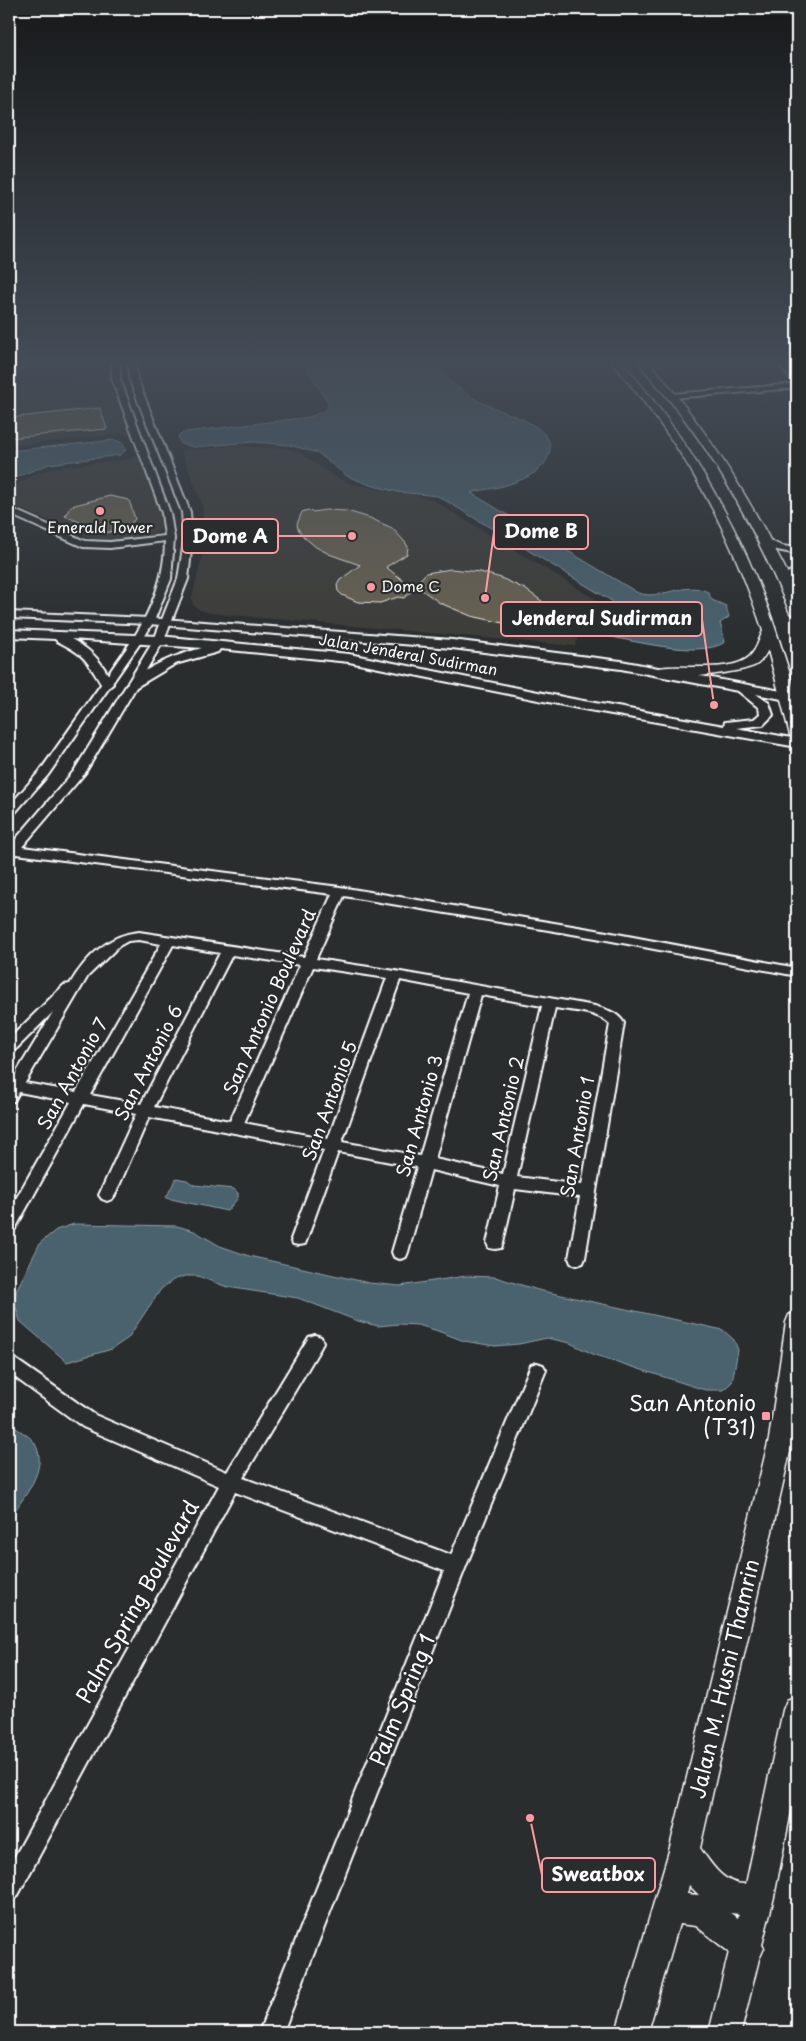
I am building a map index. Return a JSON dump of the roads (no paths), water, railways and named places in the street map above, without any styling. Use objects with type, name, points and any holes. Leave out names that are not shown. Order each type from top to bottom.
[{"type":"main road","points":[[687,456],[697,472],[744,564],[792,697],[797,736]]},
{"type":"main road","points":[[715,456],[764,541],[797,613]]},
{"type":"main road","points":[[658,672],[722,670],[745,665],[759,654],[770,632]]},
{"type":"main road","name":"Jalan M. Husni Thamrin","points":[[632,2032],[684,1852],[781,1439],[797,1322]]},
{"type":"main road","points":[[725,2032],[748,1948],[797,1710]]},
{"type":"main road","points":[[684,1852],[706,1882],[722,1894],[740,1900],[759,1897]]},
{"type":"main road","points":[[668,1907],[702,1911],[748,1948]]},
{"type":"street","points":[[9,813],[44,773],[138,639],[149,621],[166,579],[170,538],[166,513],[145,456]]},
{"type":"street","points":[[11,852],[79,773],[133,685],[159,640],[167,622],[183,579],[188,541],[186,512],[164,456]]},
{"type":"street","points":[[9,511],[83,544],[110,545],[170,538]]},
{"type":"street","points":[[764,541],[780,548],[797,551]]},
{"type":"street","points":[[783,580],[797,570]]},
{"type":"street","name":"Jalan Jenderal Sudirman","points":[[9,615],[167,622],[444,644],[540,654],[658,672],[792,697]]},
{"type":"street","points":[[103,638],[113,634],[117,629],[108,619]]},
{"type":"street","name":"Jalan Jenderal Sudirman","points":[[9,633],[159,640],[348,658],[797,743]]},
{"type":"street","points":[[51,634],[83,648],[99,665],[107,684]]},
{"type":"street","points":[[133,685],[150,672],[175,658],[236,646]]},
{"type":"street","points":[[696,725],[748,724],[762,720],[768,712],[761,702],[750,694],[703,680]]},
{"type":"street","points":[[11,852],[340,891],[596,934],[797,972]]},
{"type":"street","name":"San Antonio Boulevard","points":[[235,1127],[340,891]]},
{"type":"street","points":[[9,1047],[114,943],[126,937],[139,936],[395,975],[549,1003],[610,1016],[617,1023]]},
{"type":"street","name":"San Antonio 7","points":[[9,1225],[169,941]]},
{"type":"street","name":"San Antonio 6","points":[[108,1195],[145,1110],[228,950]]},
{"type":"street","points":[[84,973],[11,1089],[80,1098],[145,1110],[333,1147],[426,1163],[510,1182],[587,1192]]},
{"type":"street","name":"San Antonio 5","points":[[299,1239],[395,975]]},
{"type":"street","name":"San Antonio 3","points":[[400,1252],[476,990]]},
{"type":"street","name":"San Antonio 2","points":[[495,1243],[549,1003]]},
{"type":"street","name":"San Antonio 1","points":[[577,1258],[617,1023]]},
{"type":"street","name":"Palm Spring Boulevard","points":[[9,1888],[232,1482],[315,1342]]},
{"type":"street","points":[[9,1364],[89,1420],[232,1482],[456,1566]]},
{"type":"street","name":"Palm Spring 1","points":[[271,2032],[456,1566],[537,1370]]},
{"type":"water","points":[[9,456],[110,456],[49,464],[9,480]]},
{"type":"water","points":[[322,456],[548,456],[539,470],[529,476],[504,486],[471,493],[638,593],[655,595],[691,588],[708,592],[712,600],[726,606],[729,617],[720,623],[725,642],[714,647],[683,649],[601,635],[595,632],[592,625],[615,609],[617,605],[615,603],[438,496],[398,492],[370,485],[347,476]]},
{"type":"water","points":[[176,1178],[187,1180],[194,1185],[234,1189],[238,1193],[238,1198],[227,1211],[166,1198]]},
{"type":"water","points":[[74,1224],[177,1226],[194,1231],[220,1246],[249,1256],[369,1283],[400,1286],[466,1276],[495,1277],[538,1290],[723,1330],[734,1340],[738,1350],[732,1382],[723,1390],[705,1390],[595,1355],[570,1343],[547,1338],[519,1344],[495,1346],[464,1341],[418,1325],[378,1326],[358,1321],[298,1298],[227,1287],[198,1276],[185,1276],[173,1280],[161,1289],[128,1338],[112,1349],[67,1362],[20,1321],[15,1304],[16,1291],[40,1243],[56,1230]]},
{"type":"water","points":[[9,1423],[34,1442],[39,1462],[33,1483],[9,1519]]},
{"type":"place","name":"Emerald Tower","points":[[100,511]]},
{"type":"place","name":"Dome A","points":[[352,536]]},
{"type":"place","name":"Dome C","points":[[371,587]]},
{"type":"place","name":"Dome B","points":[[485,598]]},
{"type":"place","name":"Jenderal Sudirman","points":[[714,705]]},
{"type":"place","name":"San Antonio (T31)","points":[[766,1416]]},
{"type":"place","name":"Sweatbox","points":[[530,1818]]}]
